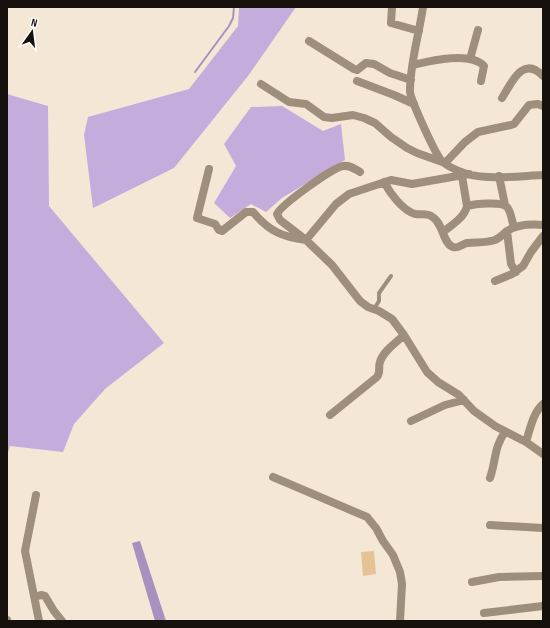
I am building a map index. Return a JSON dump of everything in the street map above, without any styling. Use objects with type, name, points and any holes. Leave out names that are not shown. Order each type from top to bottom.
[{"type":"street","points":[[392,7],[391,23],[419,31]]},
{"type":"street","points":[[423,7],[413,65],[410,93],[441,160],[465,175]]},
{"type":"street","points":[[470,59],[478,30]]},
{"type":"street","points":[[309,41],[354,69],[357,70],[366,63],[374,64],[390,73],[411,80]]},
{"type":"street","points":[[413,65],[458,58],[470,59],[481,63],[484,66],[481,81]]},
{"type":"street","points":[[502,98],[515,77],[525,69],[528,68],[537,70],[543,76]]},
{"type":"street","points":[[357,81],[414,104]]},
{"type":"street","points":[[261,84],[289,102],[306,104],[324,117],[332,118],[353,115],[364,118],[375,123],[391,137],[417,154],[445,163]]},
{"type":"street","points":[[445,163],[465,142],[478,132],[511,125],[516,122],[529,105],[538,104],[543,106]]},
{"type":"street","points":[[360,172],[350,166],[338,168],[314,183],[279,210],[277,214],[280,220],[306,240],[332,265],[360,301],[392,319],[427,372],[438,382],[455,392],[485,420],[526,442],[543,454]]},
{"type":"street","points":[[209,169],[197,218],[215,224],[219,230],[222,231],[246,212],[250,211],[253,212],[272,230],[288,236],[306,240]]},
{"type":"street","points":[[443,232],[465,212],[467,206],[465,175]]},
{"type":"street","points":[[306,240],[336,204],[343,198],[349,194],[391,180],[412,184],[465,175],[543,175]]},
{"type":"street","points":[[499,176],[505,205],[509,209],[511,229],[511,264],[516,272]]},
{"type":"street","points":[[384,182],[392,196],[413,213],[430,215],[440,224],[448,244],[456,248],[466,243],[494,240],[511,229],[526,225],[543,226]]},
{"type":"street","points":[[467,206],[485,203],[505,205]]},
{"type":"street","points":[[495,281],[516,272],[523,266],[543,236]]},
{"type":"street","points":[[330,415],[377,378],[380,373],[380,362],[384,353],[404,335]]},
{"type":"street","points":[[411,421],[444,405],[464,400]]},
{"type":"street","points":[[526,442],[534,416],[543,404]]},
{"type":"street","points":[[490,478],[495,463],[496,447],[505,432]]},
{"type":"street","points":[[273,476],[367,517],[376,528],[397,562],[402,584],[400,621]]},
{"type":"street","points":[[36,495],[25,551],[39,621]]},
{"type":"street","points":[[490,525],[543,528]]},
{"type":"street","points":[[472,582],[499,577],[543,576]]},
{"type":"street","points":[[35,597],[41,595],[45,596],[62,621]]},
{"type":"street","points":[[484,612],[543,606]]},
{"type":"lane","points":[[374,309],[379,301],[379,293],[391,276]]},
{"type":"shaded area","points":[[239,7],[296,7],[248,76],[174,168],[93,208],[84,135],[88,117],[189,89],[238,26]]},
{"type":"shaded area","points":[[7,94],[48,106],[49,206],[164,343],[105,389],[74,424],[63,452],[10,446],[7,456]]},
{"type":"shaded area","points":[[282,106],[323,131],[341,124],[345,160],[282,198],[266,212],[251,204],[230,218],[214,203],[236,166],[224,144],[251,107]]},
{"type":"shaded area","points":[[140,541],[166,621],[155,621],[132,543]]},
{"type":"building","points":[[374,551],[376,574],[363,576],[361,552]]},
{"type":"waterway","points":[[195,72],[229,26],[233,18],[234,7]]}]
